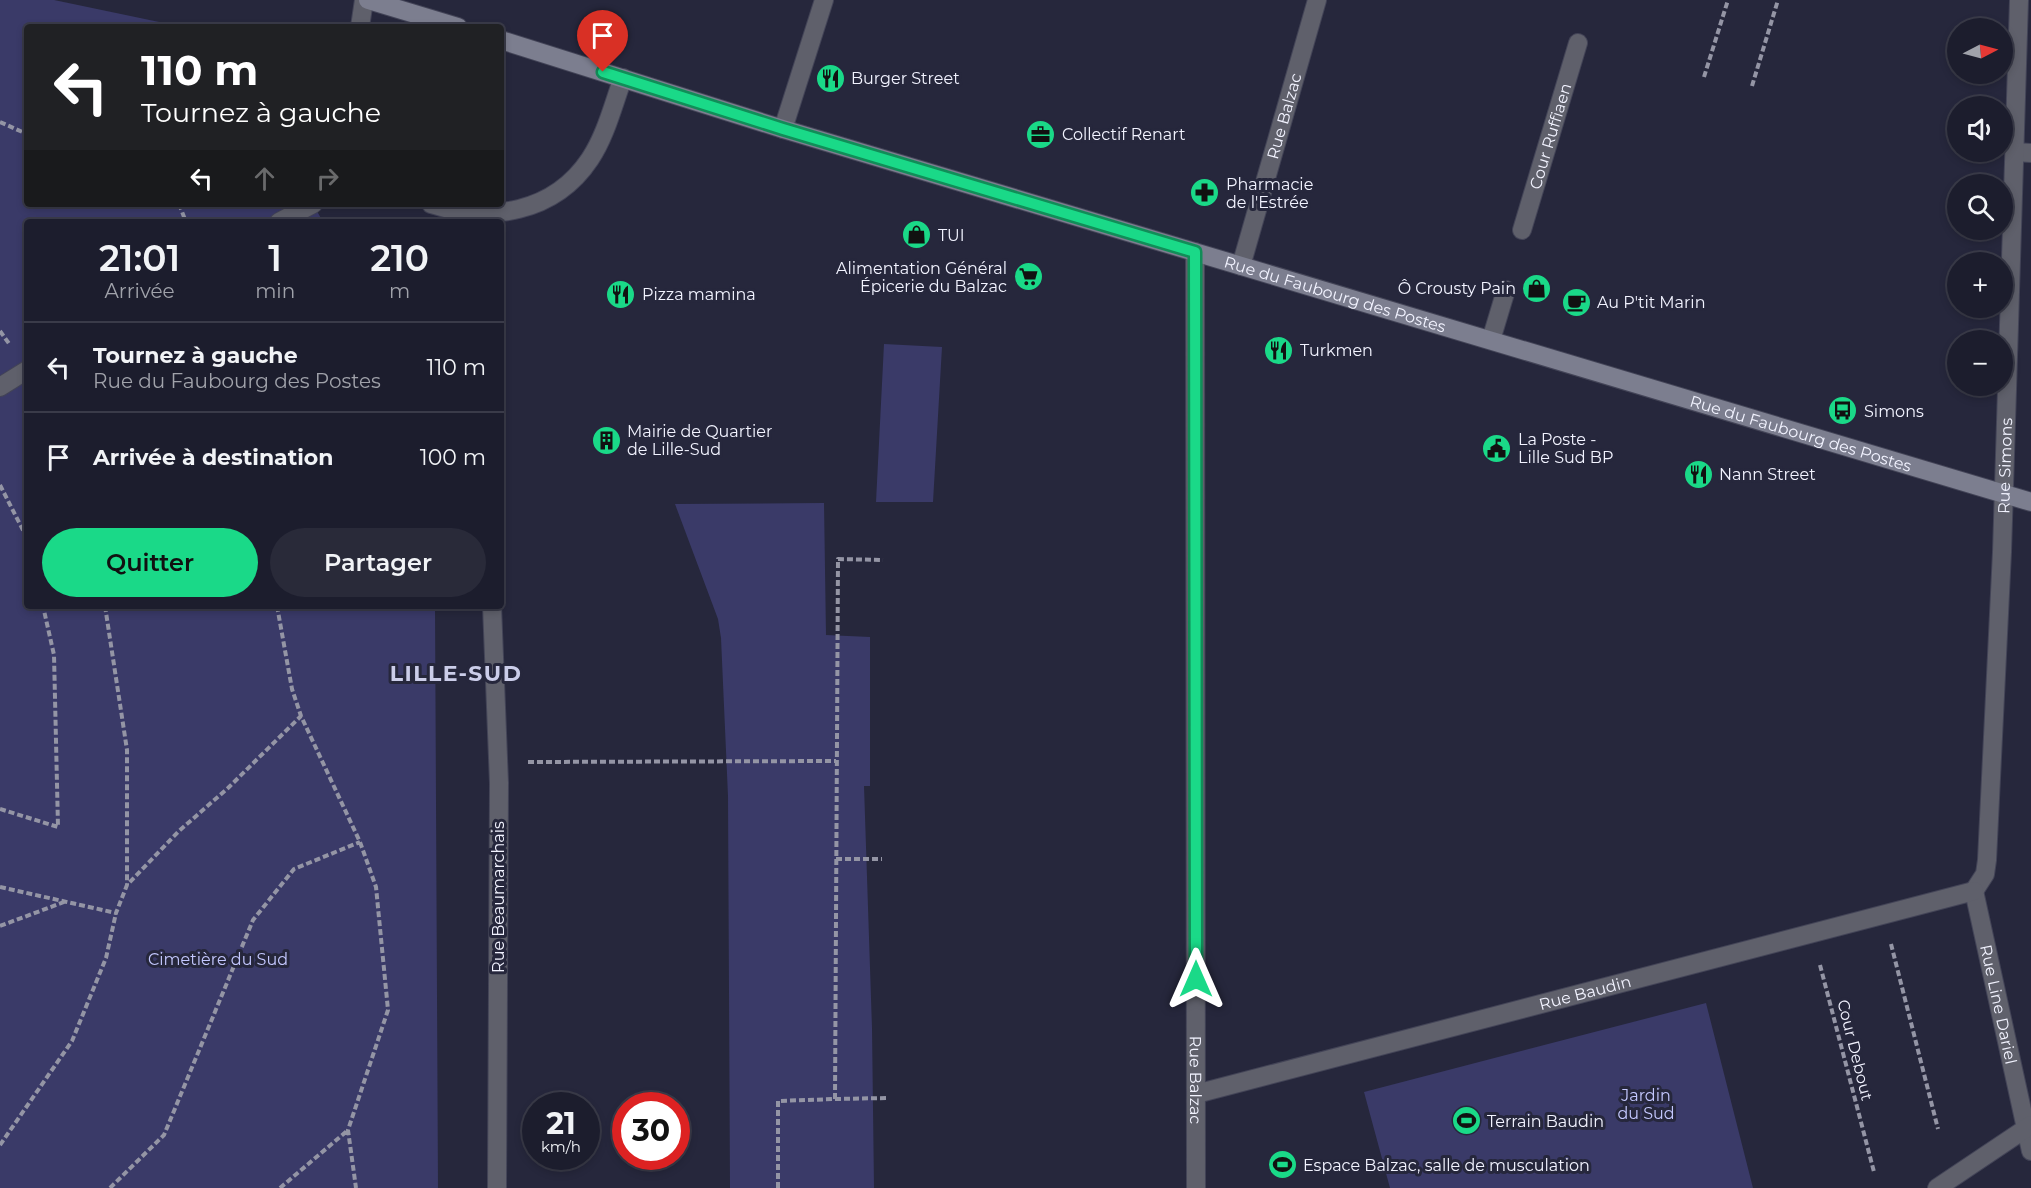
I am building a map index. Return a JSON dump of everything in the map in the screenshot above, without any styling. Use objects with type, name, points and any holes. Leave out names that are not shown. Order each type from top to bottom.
[{"type":"main road","points":[[366,0],[448,24]]},
{"type":"main road","name":"Rue du Faubourg des Postes","points":[[504,41],[783,129],[2031,502]]},
{"type":"street","points":[[361,24],[366,0]]},
{"type":"street","points":[[783,129],[824,0]]},
{"type":"street","name":"Rue Balzac","points":[[1241,266],[1317,0]]},
{"type":"street","name":"Rue Simons","points":[[1974,891],[1985,874],[1987,860],[2023,152],[2019,0]]},
{"type":"street","name":"Cour Ruffiaen","points":[[1522,230],[1578,43]]},
{"type":"street","points":[[441,207],[480,218],[534,206],[555,195],[590,159],[601,138],[623,78]]},
{"type":"street","points":[[285,219],[307,207]]},
{"type":"street","name":"Rue Balzac","points":[[1195,252],[1196,1188]]},
{"type":"street","points":[[1491,340],[1506,290]]},
{"type":"street","points":[[0,387],[24,372]]},
{"type":"street","name":"Rue Beaumarchais","points":[[492,609],[498,762],[497,1188]]},
{"type":"street","name":"Rue Baudin","points":[[1196,1094],[1474,1020],[1884,917],[1974,891]]},
{"type":"street","name":"Rue Line Dariel","points":[[1974,891],[2028,1127],[2031,1151]]},
{"type":"street","points":[[1937,1188],[2028,1127]]},
{"type":"path","points":[[1704,77],[1728,0]]},
{"type":"path","points":[[1752,86],[1778,0]]},
{"type":"path","points":[[0,122],[24,133]]},
{"type":"path","points":[[0,485],[24,532]]},
{"type":"path","points":[[835,1099],[838,559],[883,560]]},
{"type":"path","points":[[0,809],[58,827],[54,655],[44,609]]},
{"type":"path","points":[[0,1145],[72,1041],[106,958],[116,913],[127,885],[128,750],[105,609]]},
{"type":"path","points":[[278,609],[292,689],[302,716],[360,842],[376,887],[388,1010],[348,1130],[356,1188]]},
{"type":"path","points":[[127,885],[179,831],[228,788],[302,716]]},
{"type":"path","points":[[498,762],[836,761]]},
{"type":"path","points":[[110,1188],[164,1135],[253,920],[294,869],[360,842]]},
{"type":"path","points":[[837,859],[882,859]]},
{"type":"path","points":[[0,886],[116,913]]},
{"type":"path","points":[[0,926],[65,901]]},
{"type":"path","points":[[1884,917],[1938,1129]]},
{"type":"path","name":"Cour Debout","points":[[1813,935],[1874,1172]]},
{"type":"path","points":[[778,1188],[778,1101],[887,1098]]},
{"type":"path","points":[[280,1188],[348,1130]]},
{"type":"green space","name":"Cimetière du Sud","points":[[0,0],[54,0],[169,24],[24,24],[24,207],[315,207],[321,219],[24,219],[24,609],[435,609],[438,1188],[0,1188]]},
{"type":"green space","points":[[884,344],[942,347],[933,502],[876,502]]},
{"type":"green space","points":[[824,503],[826,635],[870,637],[870,786],[864,786],[872,1028],[874,1188],[730,1188],[728,796],[721,638],[718,619],[675,504]]},
{"type":"green space","name":"Jardin du Sud","points":[[1706,1003],[1753,1188],[1390,1188],[1364,1092]]},
{"type":"place","name":"Burger Street","points":[[830,78]]},
{"type":"place","name":"Collectif Renart","points":[[1041,134]]},
{"type":"place","name":"Pharmacie de l'Estrée","points":[[1205,193]]},
{"type":"place","name":"TUI","points":[[917,235]]},
{"type":"place","name":"Alimentation Général Épicerie du Balzac","points":[[1028,277]]},
{"type":"place","name":"Ô Crousty Pain","points":[[1537,288]]},
{"type":"place","name":"Pizza mamina","points":[[621,294]]},
{"type":"place","name":"Au P'tit Marin","points":[[1576,302]]},
{"type":"place","name":"Turkmen","points":[[1279,350]]},
{"type":"place","name":"Simons","points":[[1843,411]]},
{"type":"place","name":"Mairie de Quartier de Lille-Sud","points":[[606,440]]},
{"type":"place","name":"La Poste - Lille Sud BP","points":[[1497,448]]},
{"type":"place","name":"Nann Street","points":[[1698,474]]},
{"type":"place","name":"Terrain Baudin","points":[[1466,1121]]},
{"type":"place","name":"Espace Balzac, salle de musculation","points":[[1282,1165]]},
{"type":"district","name":"LILLE-SUD","points":[[456,673]]},
{"type":"route","points":[[603,72],[783,129],[1195,252],[1196,979]]}]
